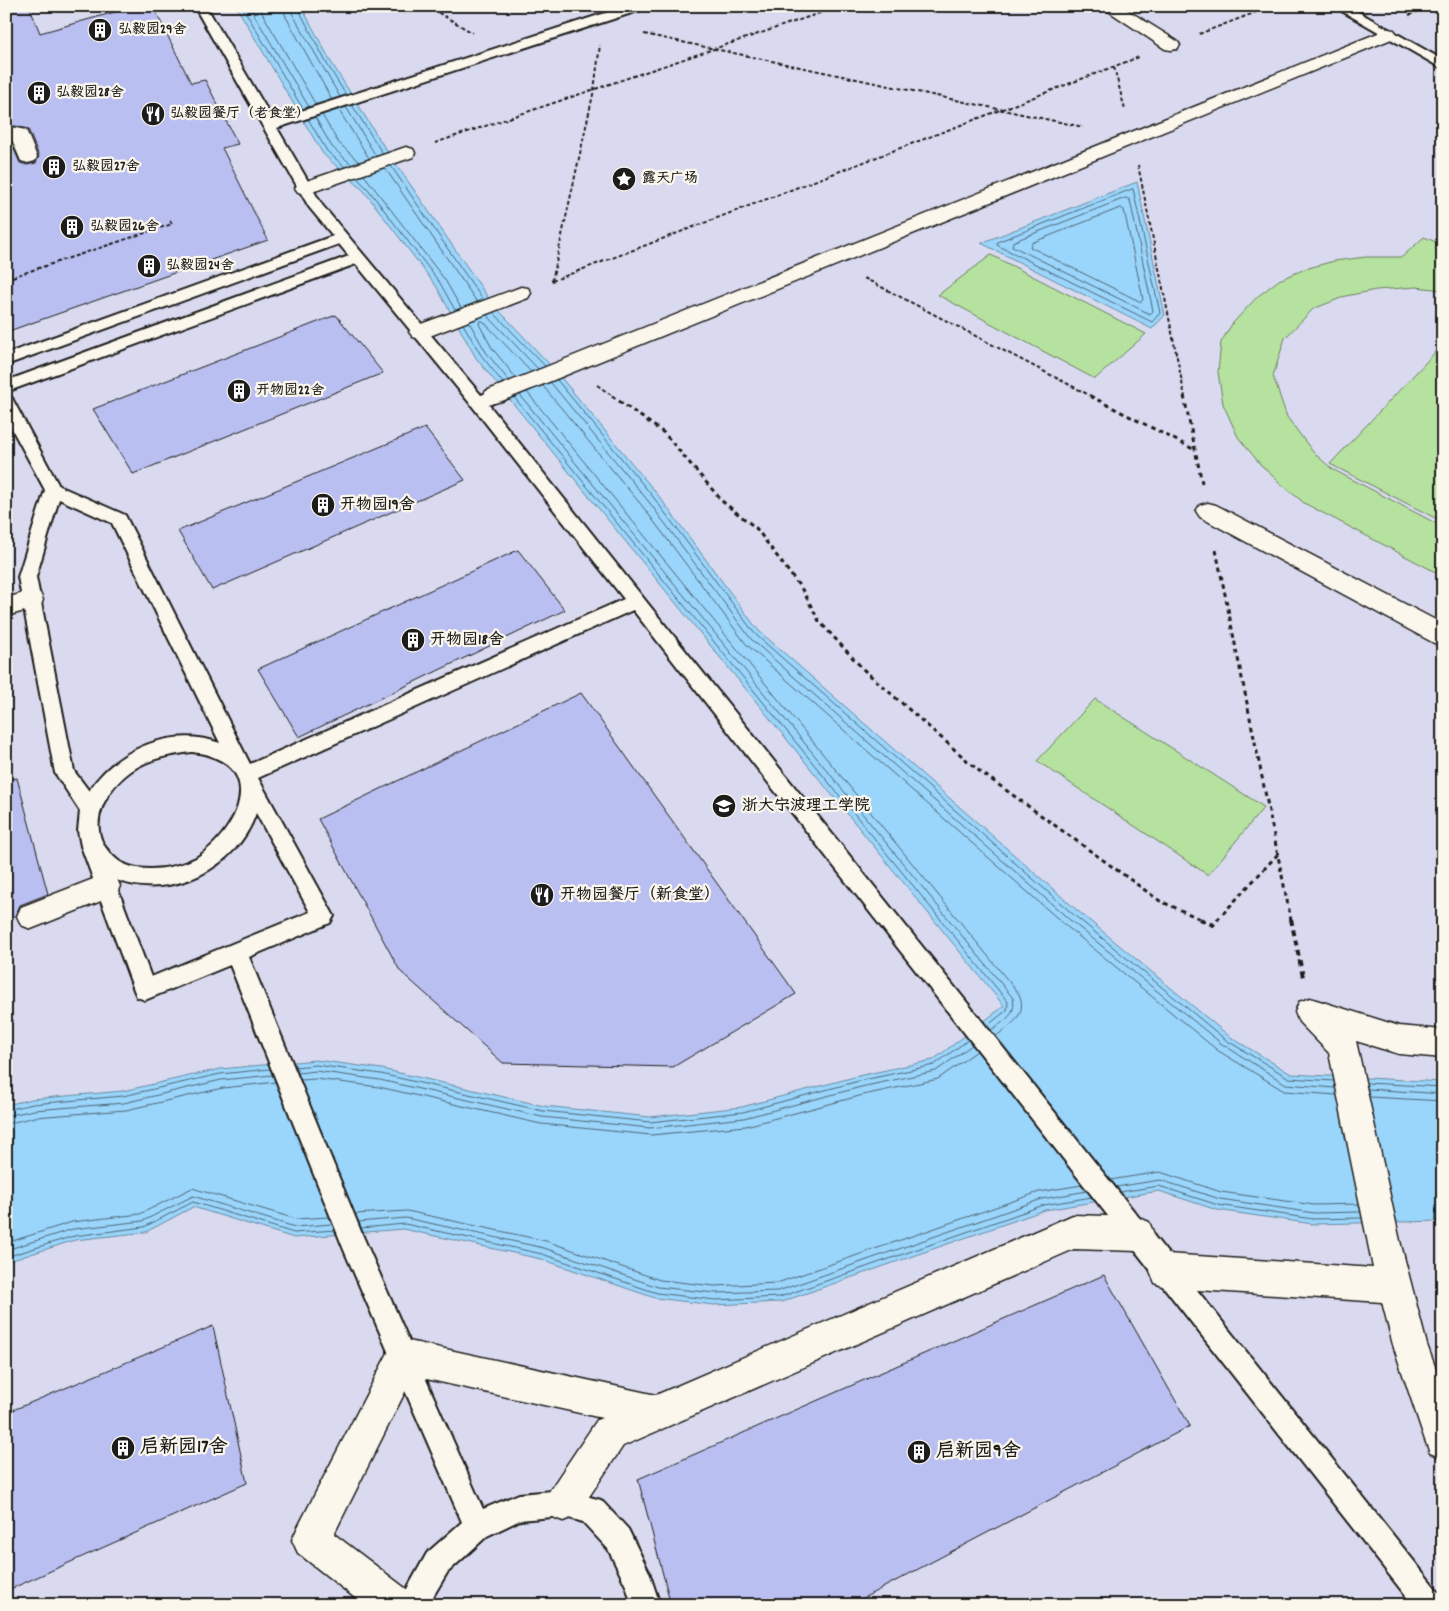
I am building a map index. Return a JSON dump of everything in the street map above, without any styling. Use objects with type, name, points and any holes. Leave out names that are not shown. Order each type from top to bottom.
[{"type":"street","points":[[1109,6],[1172,45]]},
{"type":"street","points":[[486,400],[1388,34]]},
{"type":"street","points":[[6,131],[19,134],[28,157]]},
{"type":"street","points":[[305,188],[406,153]]},
{"type":"street","points":[[420,332],[521,293]]},
{"type":"street","points":[[1208,511],[1443,636]]},
{"type":"street","points":[[6,607],[31,600]]},
{"type":"street","points":[[31,916],[106,886]]},
{"type":"street","points":[[1310,1012],[1399,1040],[1443,1044]]},
{"type":"street","points":[[1310,1012],[1343,1046],[1383,1241],[1410,1345],[1443,1440]]},
{"type":"street","points":[[563,1503],[610,1433],[1073,1232],[1137,1234]]},
{"type":"street","points":[[1167,1271],[1395,1286]]},
{"type":"street","points":[[395,1605],[311,1540],[404,1357],[658,1413]]},
{"type":"lane","points":[[200,6],[275,124],[316,207],[420,332],[486,400],[636,602],[1431,1605]]},
{"type":"lane","points":[[275,124],[640,6]]},
{"type":"lane","points":[[1339,6],[1443,65]]},
{"type":"lane","points":[[6,360],[341,238]]},
{"type":"lane","points":[[6,387],[358,258]]},
{"type":"lane","points":[[6,402],[53,490],[119,519],[246,775],[323,916],[145,990],[91,846],[88,827],[90,808],[102,787],[119,769],[142,755],[167,746],[192,744],[216,749],[234,759],[246,775],[251,796],[246,819],[232,841],[210,860],[183,873],[154,878],[127,875],[105,864],[91,846]]},
{"type":"lane","points":[[53,490],[27,577],[65,773],[90,808]]},
{"type":"lane","points":[[246,775],[636,602]]},
{"type":"lane","points":[[236,952],[354,1241],[477,1526]]},
{"type":"lane","points":[[412,1605],[437,1563],[477,1526],[519,1507],[563,1503],[591,1510],[618,1539],[639,1582],[646,1605]]},
{"type":"path","points":[[427,6],[504,50]]},
{"type":"path","points":[[406,153],[841,6]]},
{"type":"path","points":[[521,293],[1272,6]]},
{"type":"path","points":[[590,22],[1132,138]]},
{"type":"path","points":[[552,281],[594,90],[601,35],[590,22]]},
{"type":"path","points":[[1114,67],[1132,138],[1310,1012]]},
{"type":"path","points":[[6,279],[172,224],[169,218]]},
{"type":"path","points":[[830,260],[1196,450]]},
{"type":"path","points":[[571,366],[664,433],[723,502],[756,528],[803,591],[819,622],[864,670],[978,770],[1160,901],[1213,925],[1278,854]]},
{"type":"shaded area","name":"浙大宁波理工学院","points":[[6,6],[1443,6],[1443,1605],[6,1605]]},
{"type":"green space","points":[[1424,237],[1443,245],[1443,290],[1416,287],[1376,290],[1346,296],[1313,309],[1285,338],[1273,376],[1287,417],[1313,452],[1332,469],[1443,527],[1443,576],[1304,503],[1280,483],[1260,464],[1238,437],[1223,404],[1218,372],[1221,342],[1232,324],[1257,297],[1279,280],[1305,269],[1334,261],[1366,257],[1402,257]]},
{"type":"green space","points":[[991,255],[1146,334],[1095,379],[938,295]]},
{"type":"green space","points":[[1443,344],[1443,522],[1330,464]]},
{"type":"green space","points":[[1095,699],[1264,807],[1208,875],[1037,761]]},
{"type":"water","points":[[236,6],[301,6],[331,62],[383,145],[492,303],[554,369],[658,495],[758,630],[1078,911],[1229,1036],[1291,1074],[1443,1082],[1443,1221],[1313,1224],[1217,1210],[1159,1191],[1045,1210],[781,1302],[714,1305],[655,1298],[541,1259],[403,1229],[294,1238],[193,1207],[146,1232],[75,1240],[6,1262],[6,1105],[32,1099],[123,1091],[220,1069],[316,1060],[382,1069],[544,1106],[650,1117],[742,1107],[858,1076],[933,1060],[1004,1006],[476,358],[436,286],[364,191],[323,154]]},
{"type":"water","points":[[1137,182],[1165,315],[1152,329],[981,243]]},
{"type":"building","points":[[6,6],[29,6],[40,33],[136,6],[153,6],[191,83],[205,80],[238,144],[222,148],[268,240],[6,332],[6,139],[10,140],[20,163],[27,165],[36,163],[39,156],[28,129],[6,124]]},
{"type":"building","name":"开物园22舍","points":[[336,315],[383,373],[133,474],[93,409]]},
{"type":"building","name":"开物园19舍","points":[[425,428],[465,480],[212,590],[178,531]]},
{"type":"building","name":"开物园18舍","points":[[518,550],[565,610],[299,737],[258,669]]},
{"type":"building","name":"开物园餐厅（新食堂）","points":[[581,693],[796,994],[673,1067],[503,1063],[400,971],[318,819]]},
{"type":"building","points":[[17,778],[48,894],[20,905],[15,916],[6,920],[6,780]]},
{"type":"building","name":"启新园9舍","points":[[1104,1275],[1190,1426],[850,1605],[671,1605],[638,1479]]},
{"type":"building","name":"启新园17舍","points":[[213,1326],[247,1483],[6,1591],[6,1413]]},
{"type":"place","name":"弘毅园29舍","points":[[100,30]]},
{"type":"place","name":"弘毅园28舍","points":[[39,93]]},
{"type":"place","name":"弘毅园餐厅（老食堂）","points":[[153,114]]},
{"type":"place","name":"弘毅园27舍","points":[[54,167]]},
{"type":"place","name":"露天广场","points":[[624,179]]},
{"type":"place","name":"弘毅园26舍","points":[[72,227]]},
{"type":"place","name":"弘毅园24舍","points":[[149,266]]},
{"type":"place","name":"开物园22舍","points":[[239,391]]},
{"type":"place","name":"开物园19舍","points":[[323,505]]},
{"type":"place","name":"开物园18舍","points":[[413,640]]},
{"type":"place","name":"浙大宁波理工学院","points":[[724,806]]},
{"type":"place","name":"开物园餐厅（新食堂）","points":[[542,895]]},
{"type":"place","name":"启新园17舍","points":[[123,1448]]},
{"type":"place","name":"启新园9舍","points":[[919,1452]]}]
